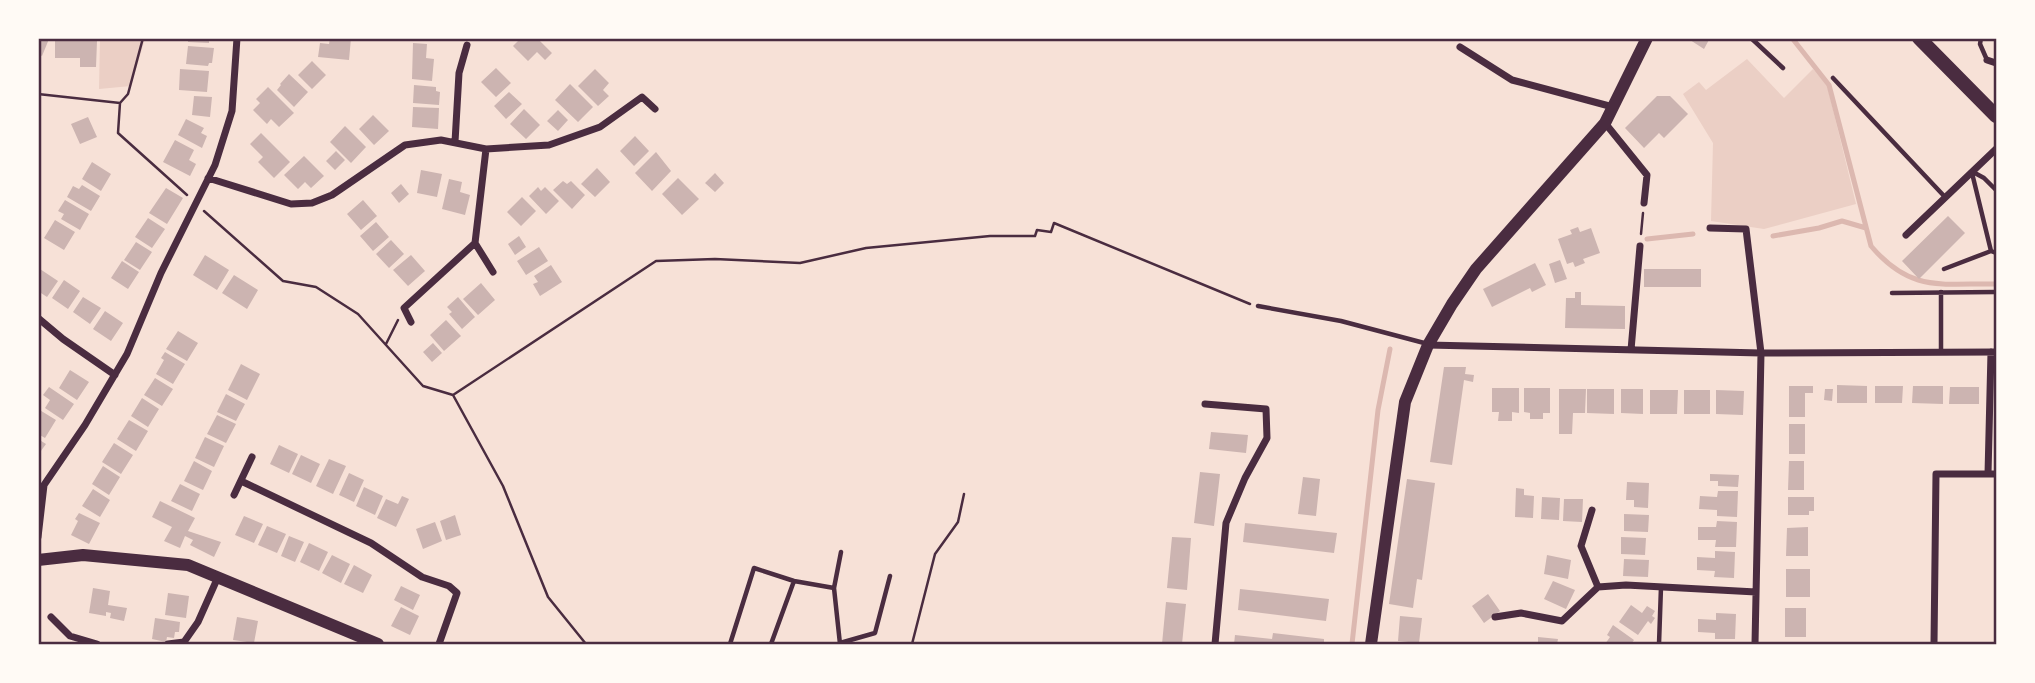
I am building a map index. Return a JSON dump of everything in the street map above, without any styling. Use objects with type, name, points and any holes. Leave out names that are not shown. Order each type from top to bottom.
[{"type":"main road","points":[[1371,645],[1405,402],[1428,345],[1476,269],[1605,123],[1647,38]]},
{"type":"main road","points":[[1919,38],[1997,116]]},
{"type":"main road","points":[[38,560],[83,555],[188,565],[379,645]]},
{"type":"street","points":[[38,537],[44,485],[85,425],[127,354],[208,178],[232,111],[237,38]]},
{"type":"street","points":[[455,142],[459,73],[467,45]]},
{"type":"street","points":[[1460,47],[1512,80],[1613,107]]},
{"type":"street","points":[[1986,60],[1997,63]]},
{"type":"street","points":[[208,178],[291,204],[312,203],[332,195],[405,145],[441,140],[486,149],[549,145],[600,127],[642,97],[654,109]]},
{"type":"street","points":[[1605,123],[1647,175],[1644,203]]},
{"type":"street","points":[[486,149],[475,243],[493,272]]},
{"type":"street","points":[[1906,235],[1997,149]]},
{"type":"street","points":[[1710,228],[1746,229],[1760,353],[1755,645]]},
{"type":"street","points":[[404,308],[475,243]]},
{"type":"street","points":[[1631,350],[1640,246]]},
{"type":"street","points":[[394,304],[404,308],[411,322]]},
{"type":"street","points":[[38,318],[63,339],[115,374]]},
{"type":"street","points":[[1428,345],[1760,353],[1994,352],[1988,474]]},
{"type":"street","points":[[1205,404],[1266,409],[1267,438],[1245,478],[1226,523],[1215,645]]},
{"type":"street","points":[[234,495],[252,457]]},
{"type":"street","points":[[38,474],[50,477]]},
{"type":"street","points":[[1934,645],[1937,474],[1997,474]]},
{"type":"street","points":[[241,481],[371,543],[422,577],[449,586],[457,593],[439,645]]},
{"type":"street","points":[[1592,510],[1581,546],[1598,587]]},
{"type":"street","points":[[168,645],[184,642],[198,622],[218,577]]},
{"type":"street","points":[[1495,617],[1521,613],[1562,621],[1598,587],[1626,585],[1756,592]]},
{"type":"street","points":[[51,617],[70,636],[97,645]]},
{"type":"lane","points":[[1751,38],[1783,68]]},
{"type":"lane","points":[[1981,38],[1980,44],[1986,60]]},
{"type":"lane","points":[[1833,78],[1945,197]]},
{"type":"lane","points":[[1972,172],[1984,178],[1997,190]]},
{"type":"lane","points":[[1944,269],[1994,252],[1972,172]]},
{"type":"lane","points":[[1941,292],[1941,352]]},
{"type":"lane","points":[[1892,293],[1997,292]]},
{"type":"lane","points":[[1258,306],[1341,321],[1428,345]]},
{"type":"lane","points":[[841,552],[834,588],[840,644],[875,633],[890,576]]},
{"type":"lane","points":[[730,645],[754,568],[794,581],[834,588]]},
{"type":"lane","points":[[771,645],[794,581]]},
{"type":"lane","points":[[1659,645],[1661,587]]},
{"type":"path","points":[[143,38],[128,94],[120,103],[118,133],[283,281],[316,287],[358,314],[423,386],[453,395],[503,486],[548,597],[586,645]]},
{"type":"path","points":[[38,94],[120,103]]},
{"type":"path","points":[[1640,246],[1644,203]]},
{"type":"path","points":[[453,395],[656,261],[715,259],[800,263],[866,248],[990,236],[1035,236],[1037,230],[1051,232],[1054,223],[1258,306]]},
{"type":"path","points":[[386,344],[404,308]]},
{"type":"path","points":[[912,645],[935,554],[958,522],[964,494]]},
{"type":"shaded area","points":[[100,39],[145,39],[131,86],[99,89]]},
{"type":"shaded area","points":[[1747,59],[1784,98],[1813,69],[1827,85],[1856,204],[1764,229],[1711,221],[1713,143],[1683,94],[1699,82],[1706,90]]},
{"type":"building","points":[[38,38],[49,39],[42,56],[38,54]]},
{"type":"building","points":[[69,38],[97,41],[96,67],[80,67],[80,58],[55,58],[55,40],[68,41]]},
{"type":"building","points":[[188,38],[209,38],[209,43],[188,42]]},
{"type":"building","points":[[330,38],[351,38],[349,60],[318,57],[320,43],[329,44]]},
{"type":"building","points":[[521,38],[537,38],[552,53],[545,60],[537,52],[528,61],[513,46]]},
{"type":"building","points":[[1687,38],[1710,38],[1704,49]]},
{"type":"building","points":[[413,43],[427,44],[426,58],[434,59],[432,81],[412,79]]},
{"type":"building","points":[[188,46],[214,48],[212,63],[208,66],[186,64]]},
{"type":"building","points":[[312,61],[326,75],[312,89],[298,75]]},
{"type":"building","points":[[496,68],[511,83],[496,97],[481,82]]},
{"type":"building","points":[[180,69],[209,71],[207,92],[179,90]]},
{"type":"building","points":[[595,69],[609,83],[603,90],[609,96],[598,106],[578,86]]},
{"type":"building","points":[[289,74],[308,92],[294,107],[277,90]]},
{"type":"building","points":[[570,84],[593,107],[578,122],[555,100]]},
{"type":"building","points":[[414,85],[436,87],[436,91],[440,92],[439,105],[413,103]]},
{"type":"building","points":[[268,87],[294,113],[279,127],[271,119],[267,124],[253,110],[260,103],[256,99]]},
{"type":"building","points":[[509,92],[522,104],[506,119],[494,106]]},
{"type":"building","points":[[194,96],[212,97],[210,117],[192,115]]},
{"type":"building","points":[[1657,96],[1670,96],[1688,114],[1664,138],[1659,133],[1644,148],[1625,128]]},
{"type":"building","points":[[413,107],[439,108],[438,129],[412,127]]},
{"type":"building","points":[[524,109],[540,125],[526,139],[510,124]]},
{"type":"building","points":[[558,110],[568,120],[558,131],[547,121]]},
{"type":"building","points":[[373,115],[389,131],[374,145],[359,129]]},
{"type":"building","points":[[88,117],[97,137],[80,144],[71,124]]},
{"type":"building","points":[[186,119],[204,128],[201,133],[207,136],[202,148],[178,135]]},
{"type":"building","points":[[345,126],[366,147],[351,163],[330,142]]},
{"type":"building","points":[[261,133],[290,162],[274,178],[258,162],[263,157],[250,144]]},
{"type":"building","points":[[635,136],[649,151],[634,166],[620,151]]},
{"type":"building","points":[[175,140],[194,150],[189,160],[196,164],[190,176],[163,162]]},
{"type":"building","points":[[336,151],[345,160],[335,170],[326,161]]},
{"type":"building","points":[[656,152],[671,171],[652,191],[635,173]]},
{"type":"building","points":[[304,156],[324,176],[311,188],[305,182],[298,189],[284,175]]},
{"type":"building","points":[[92,162],[111,174],[101,191],[82,179]]},
{"type":"building","points":[[597,168],[610,182],[595,197],[581,184]]},
{"type":"building","points":[[421,170],[442,174],[437,197],[417,193]]},
{"type":"building","points":[[715,173],[724,183],[715,192],[705,183]]},
{"type":"building","points":[[678,178],[699,199],[682,215],[662,194]]},
{"type":"building","points":[[449,179],[462,182],[460,192],[470,195],[465,215],[442,209]]},
{"type":"building","points":[[563,181],[567,184],[571,181],[585,195],[572,209],[553,190]]},
{"type":"building","points":[[401,184],[409,194],[399,203],[391,193]]},
{"type":"building","points":[[82,185],[100,196],[91,211],[67,197],[73,186],[79,189]]},
{"type":"building","points":[[538,187],[541,191],[545,187],[559,201],[546,214],[529,196]]},
{"type":"building","points":[[166,188],[183,198],[167,224],[149,213]]},
{"type":"building","points":[[522,197],[536,211],[521,226],[507,212]]},
{"type":"building","points":[[65,200],[89,214],[80,230],[61,219],[64,214],[58,211]]},
{"type":"building","points":[[363,200],[377,216],[361,230],[347,214]]},
{"type":"building","points":[[1948,216],[1965,233],[1919,279],[1902,261]]},
{"type":"building","points":[[148,218],[165,229],[152,248],[135,237]]},
{"type":"building","points":[[55,220],[75,232],[64,250],[44,238]]},
{"type":"building","points":[[376,222],[389,237],[373,251],[360,236]]},
{"type":"building","points":[[1578,227],[1580,232],[1591,228],[1600,253],[1583,259],[1585,263],[1575,267],[1573,262],[1567,264],[1558,239],[1572,234],[1570,230]]},
{"type":"building","points":[[519,236],[526,247],[515,255],[508,244]]},
{"type":"building","points":[[391,240],[404,254],[389,268],[376,254]]},
{"type":"building","points":[[136,242],[152,252],[140,270],[124,260]]},
{"type":"building","points":[[539,247],[548,261],[526,275],[517,261]]},
{"type":"building","points":[[205,255],[229,270],[217,290],[193,275]]},
{"type":"building","points":[[411,255],[425,271],[408,286],[393,270]]},
{"type":"building","points":[[1560,260],[1567,279],[1555,283],[1549,264]]},
{"type":"building","points":[[122,261],[139,272],[128,289],[111,278]]},
{"type":"building","points":[[1535,263],[1546,285],[1532,292],[1530,288],[1492,307],[1483,289]]},
{"type":"building","points":[[551,265],[562,282],[540,296],[533,284],[538,282],[534,276]]},
{"type":"building","points":[[40,269],[58,281],[47,297],[38,291]]},
{"type":"building","points":[[1644,269],[1701,269],[1701,287],[1644,287]]},
{"type":"building","points":[[234,275],[258,290],[247,309],[222,293]]},
{"type":"building","points":[[64,280],[80,291],[68,309],[52,298]]},
{"type":"building","points":[[481,283],[495,300],[478,315],[463,299]]},
{"type":"building","points":[[1575,292],[1581,292],[1581,305],[1625,306],[1625,329],[1565,328],[1566,298],[1575,298]]},
{"type":"building","points":[[83,297],[101,308],[90,324],[73,312]]},
{"type":"building","points":[[458,297],[475,317],[462,329],[449,314],[452,312],[447,307]]},
{"type":"building","points":[[105,311],[123,323],[111,341],[93,329]]},
{"type":"building","points":[[446,320],[461,336],[444,351],[430,335]]},
{"type":"building","points":[[178,331],[198,343],[187,361],[166,349]]},
{"type":"building","points":[[433,343],[442,353],[432,362],[423,352]]},
{"type":"building","points":[[165,352],[185,364],[173,384],[156,374],[164,360],[161,358]]},
{"type":"building","points":[[241,364],[260,374],[247,400],[228,390]]},
{"type":"building","points":[[1444,367],[1466,367],[1465,374],[1474,375],[1473,382],[1464,380],[1452,465],[1430,462]]},
{"type":"building","points":[[70,370],[89,382],[77,400],[59,388]]},
{"type":"building","points":[[155,378],[173,389],[162,406],[144,395]]},
{"type":"building","points":[[1837,385],[1867,386],[1867,403],[1837,403]]},
{"type":"building","points":[[1789,386],[1813,386],[1813,393],[1805,393],[1805,417],[1789,417]]},
{"type":"building","points":[[1875,386],[1903,386],[1902,403],[1875,403]]},
{"type":"building","points":[[1913,386],[1943,386],[1943,404],[1912,403]]},
{"type":"building","points":[[49,387],[74,404],[63,420],[45,408],[50,400],[43,395]]},
{"type":"building","points":[[1950,387],[1979,387],[1979,404],[1949,404]]},
{"type":"building","points":[[1492,388],[1519,388],[1519,413],[1512,412],[1512,421],[1498,421],[1499,412],[1492,412]]},
{"type":"building","points":[[1524,388],[1550,388],[1550,413],[1543,413],[1543,419],[1530,419],[1530,413],[1524,412]]},
{"type":"building","points":[[1559,389],[1586,389],[1585,413],[1573,413],[1572,434],[1559,434]]},
{"type":"building","points":[[1587,389],[1614,389],[1614,414],[1587,413]]},
{"type":"building","points":[[1621,389],[1643,389],[1643,414],[1621,413]]},
{"type":"building","points":[[1825,389],[1833,389],[1832,401],[1824,400]]},
{"type":"building","points":[[1650,390],[1678,390],[1677,414],[1650,414]]},
{"type":"building","points":[[1684,390],[1710,390],[1710,414],[1684,414]]},
{"type":"building","points":[[1716,390],[1744,391],[1743,415],[1716,414]]},
{"type":"building","points":[[226,394],[245,404],[236,421],[217,412]]},
{"type":"building","points":[[142,398],[159,409],[148,427],[131,416]]},
{"type":"building","points":[[38,409],[56,420],[45,438],[38,434]]},
{"type":"building","points":[[217,415],[236,424],[226,443],[207,434]]},
{"type":"building","points":[[129,420],[148,431],[136,451],[117,439]]},
{"type":"building","points":[[1789,424],[1805,424],[1805,454],[1789,454]]},
{"type":"building","points":[[1211,432],[1248,435],[1246,453],[1209,449]]},
{"type":"building","points":[[205,437],[224,446],[214,467],[195,458]]},
{"type":"building","points":[[38,439],[46,444],[38,455]]},
{"type":"building","points":[[114,443],[133,455],[121,474],[102,462]]},
{"type":"building","points":[[279,445],[298,454],[289,473],[270,464]]},
{"type":"building","points":[[301,455],[320,464],[311,483],[292,474]]},
{"type":"building","points":[[329,459],[346,466],[333,494],[316,486]]},
{"type":"building","points":[[194,461],[212,471],[203,490],[184,481]]},
{"type":"building","points":[[1789,461],[1804,461],[1804,490],[1788,490]]},
{"type":"building","points":[[103,466],[120,477],[109,495],[92,484]]},
{"type":"building","points":[[1200,472],[1220,474],[1214,526],[1194,523]]},
{"type":"building","points":[[349,473],[364,480],[354,502],[339,495]]},
{"type":"building","points":[[1710,474],[1739,475],[1738,487],[1718,486],[1718,481],[1710,481]]},
{"type":"building","points":[[1303,477],[1320,479],[1316,516],[1298,514]]},
{"type":"building","points":[[1407,479],[1435,483],[1422,580],[1417,579],[1413,608],[1389,604]]},
{"type":"building","points":[[1627,482],[1649,483],[1648,508],[1634,507],[1634,500],[1626,500]]},
{"type":"building","points":[[180,484],[200,494],[192,511],[171,501]]},
{"type":"building","points":[[364,487],[383,496],[375,515],[356,506]]},
{"type":"building","points":[[1516,488],[1524,489],[1524,495],[1534,496],[1533,518],[1515,517]]},
{"type":"building","points":[[93,489],[110,500],[100,517],[82,506]]},
{"type":"building","points":[[1718,491],[1738,491],[1737,517],[1717,516],[1717,510],[1699,509],[1700,496],[1717,497]]},
{"type":"building","points":[[402,496],[409,499],[396,527],[377,518],[386,499],[398,504]]},
{"type":"building","points":[[1542,497],[1560,498],[1559,520],[1541,519]]},
{"type":"building","points":[[1788,497],[1814,497],[1814,511],[1809,511],[1809,515],[1788,515]]},
{"type":"building","points":[[1564,499],[1583,499],[1582,522],[1563,521]]},
{"type":"building","points":[[160,501],[195,518],[188,531],[221,542],[214,557],[190,545],[193,540],[185,536],[180,548],[164,541],[172,527],[152,517]]},
{"type":"building","points":[[79,513],[100,523],[89,544],[71,535]]},
{"type":"building","points":[[1624,514],[1649,515],[1648,532],[1624,531]]},
{"type":"building","points":[[455,515],[461,535],[446,540],[440,521]]},
{"type":"building","points":[[244,516],[263,524],[254,543],[235,535]]},
{"type":"building","points":[[1717,521],[1737,522],[1736,547],[1715,547],[1716,540],[1698,540],[1698,527],[1716,527]]},
{"type":"building","points":[[435,522],[442,541],[423,549],[416,529]]},
{"type":"building","points":[[1245,523],[1337,533],[1334,553],[1243,542]]},
{"type":"building","points":[[267,526],[286,534],[277,553],[258,545]]},
{"type":"building","points":[[1808,527],[1808,556],[1786,556],[1787,528]]},
{"type":"building","points":[[289,536],[304,542],[295,562],[281,556]]},
{"type":"building","points":[[1172,537],[1191,538],[1187,590],[1167,588]]},
{"type":"building","points":[[1621,537],[1646,538],[1645,555],[1621,554]]},
{"type":"building","points":[[309,543],[328,552],[319,571],[300,562]]},
{"type":"building","points":[[1715,551],[1735,552],[1734,578],[1714,577],[1715,571],[1697,570],[1697,557],[1715,558]]},
{"type":"building","points":[[332,555],[350,564],[341,583],[322,573]]},
{"type":"building","points":[[1547,555],[1571,560],[1568,579],[1544,574]]},
{"type":"building","points":[[1624,559],[1649,560],[1648,577],[1623,576]]},
{"type":"building","points":[[354,565],[372,575],[363,593],[344,584]]},
{"type":"building","points":[[1786,569],[1810,569],[1810,597],[1786,597]]},
{"type":"building","points":[[1553,581],[1575,590],[1566,609],[1544,599]]},
{"type":"building","points":[[401,586],[420,595],[413,610],[394,600]]},
{"type":"building","points":[[93,588],[110,591],[108,605],[127,608],[124,621],[110,618],[111,613],[106,612],[106,616],[89,613]]},
{"type":"building","points":[[1240,589],[1329,599],[1326,621],[1238,610]]},
{"type":"building","points":[[168,593],[189,596],[186,618],[165,615]]},
{"type":"building","points":[[1488,594],[1500,611],[1484,623],[1472,606]]},
{"type":"building","points":[[1166,602],[1186,604],[1182,644],[1162,644]]},
{"type":"building","points":[[1631,605],[1642,613],[1647,606],[1655,611],[1651,624],[1648,621],[1638,635],[1619,622]]},
{"type":"building","points":[[401,607],[419,616],[410,635],[391,626]]},
{"type":"building","points":[[1785,608],[1806,608],[1806,637],[1785,637]]},
{"type":"building","points":[[1716,613],[1736,614],[1735,639],[1715,639],[1715,633],[1698,632],[1698,619],[1716,620]]},
{"type":"building","points":[[1400,616],[1422,618],[1419,643],[1398,641]]},
{"type":"building","points":[[237,617],[258,621],[254,643],[233,640]]},
{"type":"building","points":[[155,618],[180,622],[179,632],[175,632],[174,638],[167,637],[166,642],[152,639]]},
{"type":"building","points":[[1613,625],[1634,640],[1631,644],[1605,644]]},
{"type":"building","points":[[1273,633],[1324,639],[1324,644],[1234,644],[1235,635],[1272,639]]},
{"type":"building","points":[[1538,637],[1558,639],[1557,644],[1538,644]]},
{"type":"waterway","points":[[1792,38],[1829,85],[1871,246],[1900,272],[1914,278],[1943,284],[1996,284]]},
{"type":"waterway","points":[[1773,236],[1842,221],[1866,228]]},
{"type":"waterway","points":[[1647,239],[1693,234]]},
{"type":"waterway","points":[[1352,644],[1378,410],[1390,349]]}]
